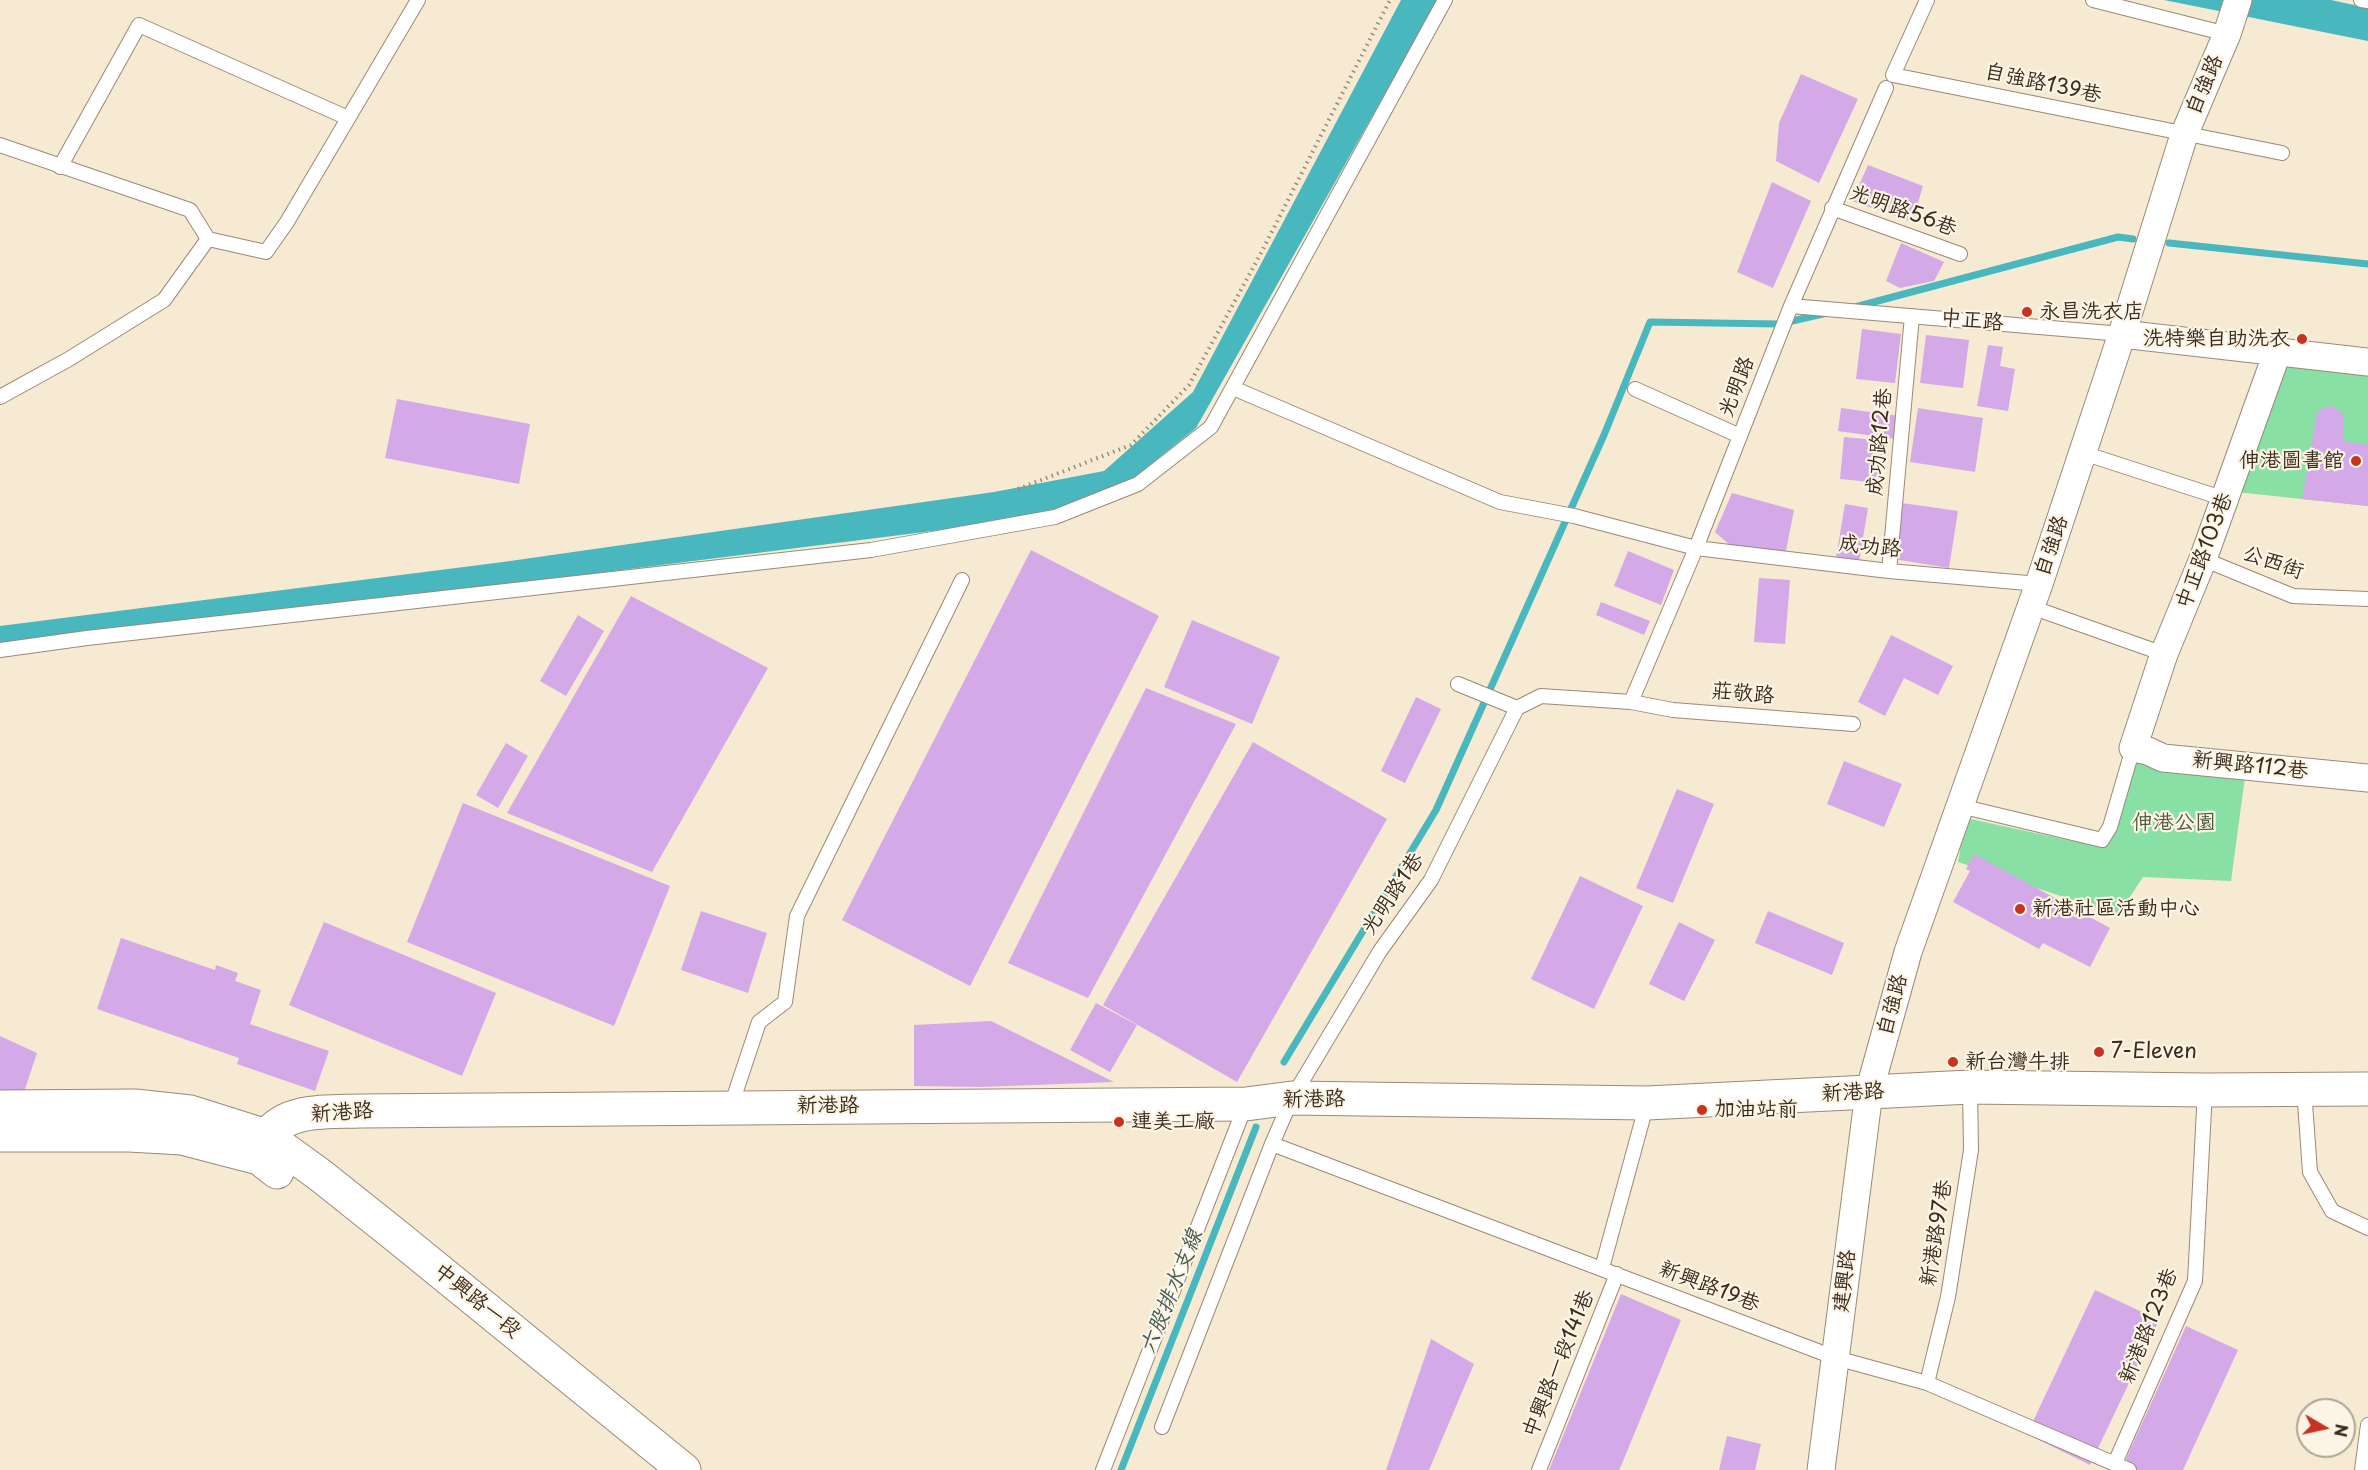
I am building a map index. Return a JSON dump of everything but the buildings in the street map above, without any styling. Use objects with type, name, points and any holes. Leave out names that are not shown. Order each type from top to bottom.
[{"type":"street","name":"自強路","points":[[1869,1092],[1908,952],[2083,453],[2184,135],[2227,34],[2238,0]]},
{"type":"street","name":"中正路","points":[[2122,334],[2368,362]]},
{"type":"street","name":"中正路103巷","points":[[2133,748],[2164,654],[2203,559],[2277,353]]},
{"type":"street","name":"新興路112巷","points":[[2133,748],[2148,751],[2163,758],[2368,778]]},
{"type":"street","name":"新港路","points":[[263,1147],[286,1118],[314,1113],[731,1106],[1246,1104],[1292,1098],[1647,1103],[1970,1086],[2205,1090],[2368,1089]]},
{"type":"street","name":"建興路","points":[[1821,1470],[1869,1092]]},
{"type":"street","points":[[0,1107],[135,1106],[190,1112],[263,1147]]},
{"type":"street","points":[[0,1135],[129,1135],[263,1147]]},
{"type":"street","name":"中興路一段","points":[[263,1147],[648,1470]]},
{"type":"street","name":"中興路一段","points":[[263,1147],[320,1175],[684,1470]]},
{"type":"lane","points":[[0,145],[190,210],[208,239],[266,252],[287,222],[418,0]]},
{"type":"lane","points":[[0,650],[87,638],[872,549],[1055,517],[1138,484],[1211,427],[1445,0]]},
{"type":"lane","name":"自強路139巷","points":[[1927,0],[1893,75],[2282,153]]},
{"type":"lane","points":[[2093,0],[2227,34]]},
{"type":"lane","points":[[2361,0],[2368,1]]},
{"type":"lane","points":[[60,167],[139,25],[348,118]]},
{"type":"lane","name":"光明路","points":[[1631,702],[1696,548],[1780,333],[1832,208],[1886,88]]},
{"type":"lane","name":"光明路56巷","points":[[1832,208],[1960,254]]},
{"type":"lane","points":[[0,397],[164,300],[208,239]]},
{"type":"lane","name":"中正路","points":[[1790,309],[1860,312],[2122,334]]},
{"type":"lane","name":"成功路12巷","points":[[1889,571],[1912,316]]},
{"type":"lane","name":"成功路","points":[[1233,388],[1500,502],[1574,516],[1696,548],[1889,571],[2035,595],[2164,654]]},
{"type":"lane","points":[[1635,389],[1740,436]]},
{"type":"lane","points":[[2083,453],[2225,499]]},
{"type":"lane","name":"公西街","points":[[2203,559],[2293,596],[2368,598]]},
{"type":"lane","points":[[731,1106],[759,1022],[785,1002],[797,916],[962,580]]},
{"type":"lane","points":[[1458,684],[1517,708],[1541,696],[1631,702]]},
{"type":"lane","name":"莊敬路","points":[[1631,702],[1672,710],[1853,724]]},
{"type":"lane","name":"光明路1巷","points":[[1162,1427],[1292,1098],[1380,951],[1431,880],[1517,708]]},
{"type":"lane","points":[[1960,806],[2102,840],[2110,827],[2133,748]]},
{"type":"lane","name":"新港路97巷","points":[[1927,1383],[1948,1297],[1971,1150],[1970,1086]]},
{"type":"lane","points":[[2304,1089],[2310,1172],[2332,1211],[2368,1228]]},
{"type":"lane","name":"新港路123巷","points":[[2115,1463],[2195,1281],[2205,1090]]},
{"type":"lane","points":[[1602,1268],[1647,1103]]},
{"type":"lane","points":[[1103,1470],[1246,1104]]},
{"type":"lane","name":"新興路19巷","points":[[1272,1144],[1836,1358],[1927,1383],[2129,1470]]},
{"type":"lane","name":"中興路一段141巷","points":[[1539,1470],[1617,1274]]},
{"type":"lane","points":[[2362,1470],[2368,1425]]},
{"type":"path","points":[[1018,489],[1131,445],[1189,385],[1260,255],[1390,0]]},
{"type":"green space","points":[[2281,360],[2368,369],[2368,506],[2236,492]]},
{"type":"green space","name":"伸港公園","points":[[2134,760],[2245,777],[2231,881],[2143,877],[2118,915],[1958,862],[1966,818],[2105,848]]},
{"type":"water","points":[[1401,0],[1438,0],[1196,428],[1130,481],[1028,519],[0,648],[0,626],[503,562],[994,492],[1104,471],[1193,392]]},
{"type":"water","points":[[2164,0],[2331,0],[2368,8],[2368,41]]},
{"type":"waterway","points":[[1855,307],[2118,237],[2133,239]]},
{"type":"waterway","points":[[2169,243],[2368,264]]},
{"type":"waterway","points":[[1284,1062],[1436,810],[1604,435],[1650,322],[1779,324],[1827,313]]},
{"type":"waterway","name":"六股排水支線","points":[[1121,1470],[1256,1127]]},
{"type":"place","name":"永昌洗衣店","points":[[2027,312]]},
{"type":"place","name":"洗特樂自助洗衣","points":[[2302,339]]},
{"type":"place","name":"伸港圖書館","points":[[2356,461]]},
{"type":"place","name":"新港社區活動中心","points":[[2020,909]]},
{"type":"place","name":"7-Eleven","points":[[2099,1052]]},
{"type":"place","name":"新台灣牛排","points":[[1953,1062]]},
{"type":"place","name":"加油站前","points":[[1702,1110]]},
{"type":"place","name":"連美工廠","points":[[1119,1122]]}]
